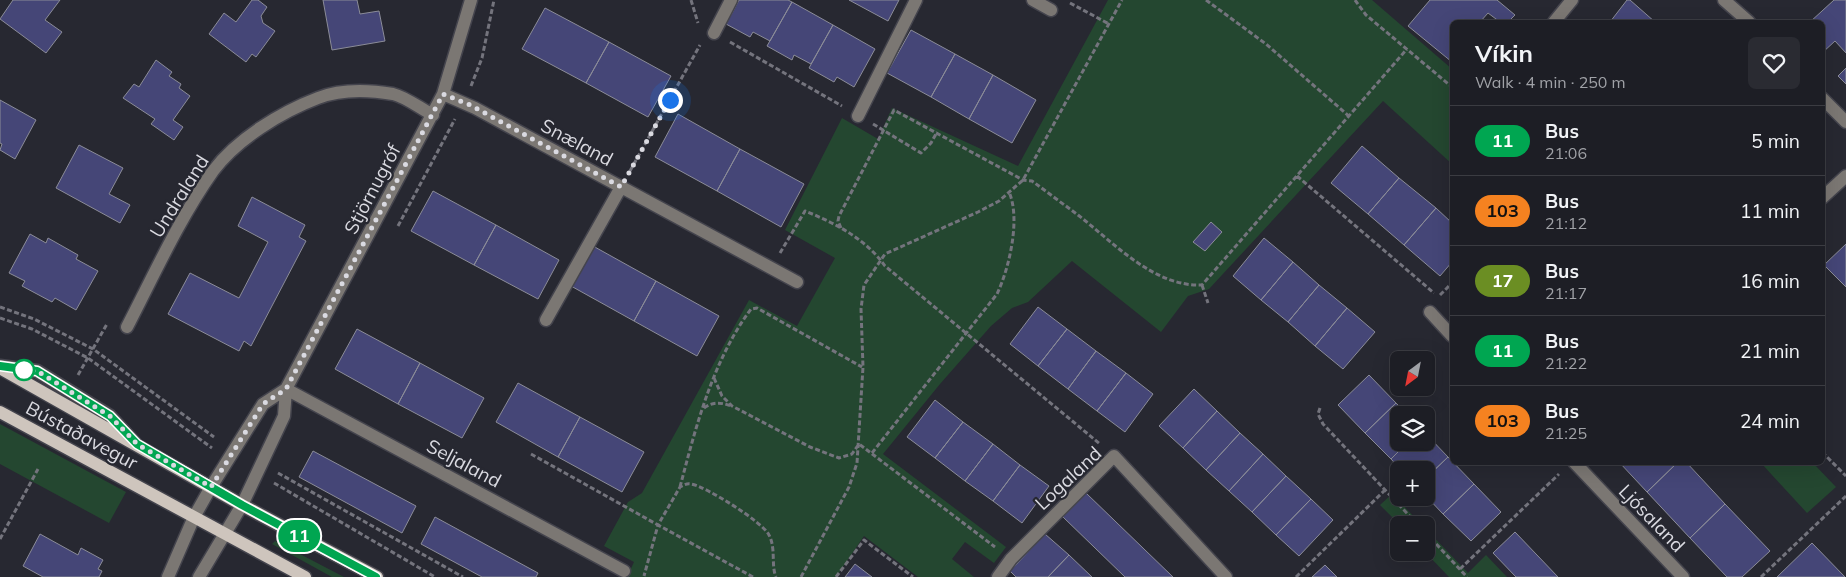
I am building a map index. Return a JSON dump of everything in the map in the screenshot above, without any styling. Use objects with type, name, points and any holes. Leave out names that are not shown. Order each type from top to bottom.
[{"type":"main road","name":"Bústaðavegur","points":[[0,367],[242,505],[376,577]]},
{"type":"main road","name":"Bústaðavegur","points":[[0,412],[305,577]]},
{"type":"street","name":"Stjörnugróf","points":[[199,577],[242,505],[284,416],[286,389],[443,94],[471,0]]},
{"type":"street","points":[[710,32],[732,0]]},
{"type":"street","points":[[858,116],[916,0]]},
{"type":"street","points":[[1033,0],[1051,10]]},
{"type":"street","points":[[1556,20],[1572,0]]},
{"type":"street","points":[[1724,0],[1747,20]]},
{"type":"street","name":"Undraland","points":[[127,327],[190,206],[214,170],[258,130],[319,97],[348,92],[373,91],[396,95],[433,115]]},
{"type":"street","name":"Snæland","points":[[443,94],[470,105],[797,282]]},
{"type":"street","points":[[1825,101],[1846,122]]},
{"type":"street","points":[[1825,195],[1846,176]]},
{"type":"street","points":[[546,320],[621,187]]},
{"type":"street","points":[[1430,312],[1450,334]]},
{"type":"street","name":"Stjörnugróf","points":[[168,577],[194,517],[263,404],[286,389]]},
{"type":"street","name":"Seljaland","points":[[286,389],[624,571]]},
{"type":"street","name":"Logaland","points":[[998,577],[1011,559],[1114,456],[1226,577]]},
{"type":"street","name":"Ljósaland","points":[[1569,466],[1683,577]]},
{"type":"path","points":[[691,0],[696,19],[710,32],[884,130],[921,153],[931,143],[937,132]]},
{"type":"path","points":[[800,577],[849,487],[857,463],[860,444],[863,367],[862,292],[885,254],[978,212],[1009,192],[1023,180],[1122,0]]},
{"type":"path","points":[[1206,0],[1266,44],[1350,117]]},
{"type":"path","points":[[1355,0],[1366,14],[1450,85]]},
{"type":"path","points":[[1051,10],[1069,2],[1109,24]]},
{"type":"path","points":[[621,187],[710,32]]},
{"type":"path","points":[[1202,285],[1408,49]]},
{"type":"path","points":[[841,228],[838,221],[840,216],[894,110],[1023,180],[1032,181],[1127,254],[1159,275],[1177,282],[1202,285]]},
{"type":"path","points":[[1298,176],[1438,296]]},
{"type":"path","points":[[872,453],[997,294],[1008,264],[1012,222],[1012,205],[1009,192]]},
{"type":"path","points":[[771,268],[805,212],[841,228],[877,253],[881,260],[966,334],[1114,456]]},
{"type":"path","points":[[1202,285],[1208,303]]},
{"type":"path","points":[[0,307],[34,319],[93,349],[214,437]]},
{"type":"path","points":[[644,577],[658,525],[680,487],[694,432],[714,378],[726,351],[753,308],[863,367]]},
{"type":"path","points":[[0,318],[32,329],[88,358],[207,445]]},
{"type":"path","points":[[74,384],[111,318],[127,327]]},
{"type":"path","points":[[714,378],[722,396],[734,407]]},
{"type":"path","points":[[704,408],[719,403],[734,407],[835,458],[846,457],[860,444]]},
{"type":"path","points":[[1320,408],[1318,414],[1323,424],[1410,516]]},
{"type":"path","points":[[860,444],[1011,559]]},
{"type":"path","points":[[530,454],[753,577]]},
{"type":"path","points":[[1825,455],[1846,476]]},
{"type":"path","points":[[1460,569],[1569,466]]},
{"type":"path","points":[[0,539],[38,469]]},
{"type":"path","points":[[276,472],[463,577]]},
{"type":"path","points":[[275,483],[435,577]]},
{"type":"path","points":[[680,487],[688,484],[696,486],[751,516],[762,525],[770,536],[775,555],[776,577]]},
{"type":"path","points":[[1296,577],[1385,490]]},
{"type":"path","points":[[1761,577],[1846,496]]},
{"type":"path","points":[[836,577],[864,540],[913,577]]},
{"type":"path","points":[[1435,543],[1467,577]]},
{"type":"green space","points":[[1108,0],[1372,0],[1450,67],[1450,162],[1383,101],[1209,289],[1188,296],[1161,332],[1072,261],[1028,302],[1012,308],[991,326],[940,384],[883,454],[1006,547],[994,563],[965,542],[952,559],[974,577],[918,577],[864,536],[836,577],[627,577],[634,562],[604,546],[628,502],[642,493],[749,300],[797,326],[835,258],[785,230],[842,118],[878,139],[892,108],[1018,166]]},
{"type":"green space","points":[[0,424],[126,492],[109,523],[0,464]]},
{"type":"green space","points":[[1763,465],[1815,465],[1836,487],[1807,513]]},
{"type":"green space","points":[[1390,496],[1390,506],[1404,506],[1413,516],[1391,516],[1380,505]]},
{"type":"green space","points":[[1435,538],[1468,573],[1486,555],[1507,577],[1449,577],[1434,561]]},
{"type":"green space","points":[[275,541],[344,577],[332,577],[272,544]]},
{"type":"building","points":[[13,0],[60,0],[45,20],[62,32],[46,53],[0,19]]},
{"type":"building","points":[[252,0],[258,0],[267,7],[261,16],[263,23],[275,31],[256,57],[252,54],[246,62],[209,34],[224,13],[236,22]]},
{"type":"building","points":[[323,0],[357,0],[360,14],[379,11],[385,41],[332,50]]},
{"type":"building","points":[[739,0],[788,0],[792,2],[770,41],[753,32],[750,37],[726,24]]},
{"type":"building","points":[[849,0],[899,0],[888,21]]},
{"type":"building","points":[[1430,0],[1497,0],[1515,15],[1510,20],[1497,20],[1488,13],[1482,20],[1450,20],[1450,60],[1408,26]]},
{"type":"building","points":[[1627,0],[1630,0],[1653,20],[1612,20]]},
{"type":"building","points":[[1834,0],[1846,0],[1846,53],[1835,41],[1825,50],[1825,20],[1812,20]]},
{"type":"building","points":[[792,2],[833,25],[811,64],[794,55],[792,60],[767,46]]},
{"type":"building","points":[[545,8],[609,42],[586,83],[522,49]]},
{"type":"building","points":[[833,25],[875,49],[854,87],[837,77],[834,82],[809,68]]},
{"type":"building","points":[[911,30],[955,54],[931,97],[887,73]]},
{"type":"building","points":[[609,42],[671,76],[648,117],[586,83]]},
{"type":"building","points":[[955,54],[993,75],[969,119],[931,97]]},
{"type":"building","points":[[156,60],[172,72],[169,76],[181,84],[179,88],[190,96],[173,120],[183,127],[174,140],[151,124],[155,119],[123,98],[134,84],[139,87]]},
{"type":"building","points":[[1846,68],[1846,84],[1838,76]]},
{"type":"building","points":[[993,75],[1036,100],[1012,143],[969,119]]},
{"type":"building","points":[[0,100],[36,120],[15,159],[0,150],[2,144],[0,143]]},
{"type":"building","points":[[678,114],[740,149],[717,191],[655,157]]},
{"type":"building","points":[[79,145],[123,168],[109,194],[130,205],[120,223],[56,188]]},
{"type":"building","points":[[1362,146],[1399,178],[1368,214],[1331,183]]},
{"type":"building","points":[[740,149],[804,184],[781,227],[717,191]]},
{"type":"building","points":[[1399,178],[1436,208],[1404,245],[1368,214]]},
{"type":"building","points":[[433,191],[496,225],[474,265],[411,231]]},
{"type":"building","points":[[252,197],[305,225],[299,237],[306,241],[251,346],[244,341],[239,351],[168,314],[190,273],[239,298],[268,242],[238,226]]},
{"type":"building","points":[[1436,208],[1450,221],[1450,264],[1440,276],[1404,245]]},
{"type":"building","points":[[1211,222],[1222,232],[1205,251],[1193,242]]},
{"type":"building","points":[[496,225],[559,260],[538,299],[474,265]]},
{"type":"building","points":[[30,234],[46,243],[48,238],[78,255],[76,259],[98,271],[76,310],[55,298],[52,302],[22,286],[25,281],[9,273]]},
{"type":"building","points":[[1264,238],[1293,262],[1261,300],[1233,276]]},
{"type":"building","points":[[1846,244],[1846,287],[1825,266]]},
{"type":"building","points":[[593,246],[656,281],[634,321],[571,286]]},
{"type":"building","points":[[1293,262],[1319,285],[1288,322],[1261,300]]},
{"type":"building","points":[[656,281],[719,316],[697,356],[634,321]]},
{"type":"building","points":[[1319,285],[1347,308],[1315,346],[1288,322]]},
{"type":"building","points":[[1038,307],[1067,329],[1038,366],[1010,344]]},
{"type":"building","points":[[1347,308],[1375,332],[1343,369],[1315,346]]},
{"type":"building","points":[[357,329],[420,363],[398,404],[335,369]]},
{"type":"building","points":[[1067,329],[1096,351],[1068,389],[1038,366]]},
{"type":"building","points":[[1096,351],[1126,373],[1097,411],[1068,389]]},
{"type":"building","points":[[420,363],[484,398],[462,438],[398,404]]},
{"type":"building","points":[[1126,373],[1153,394],[1125,432],[1097,411]]},
{"type":"building","points":[[1369,375],[1396,403],[1390,406],[1390,409],[1365,433],[1338,405]]},
{"type":"building","points":[[518,383],[580,417],[558,457],[496,422]]},
{"type":"building","points":[[1194,389],[1217,411],[1183,448],[1159,426]]},
{"type":"building","points":[[935,400],[963,422],[935,458],[907,437]]},
{"type":"building","points":[[1390,409],[1390,451],[1399,451],[1391,459],[1365,433]]},
{"type":"building","points":[[1217,411],[1240,433],[1206,470],[1183,448]]},
{"type":"building","points":[[580,417],[644,452],[622,492],[558,457]]},
{"type":"building","points":[[963,422],[993,444],[965,481],[935,458]]},
{"type":"building","points":[[1240,433],[1263,454],[1229,491],[1206,470]]},
{"type":"building","points":[[1435,443],[1448,457],[1435,469],[1435,461],[1393,461],[1391,459],[1399,451],[1435,451]]},
{"type":"building","points":[[993,444],[1020,465],[993,501],[965,481]]},
{"type":"building","points":[[313,451],[416,506],[402,533],[299,477]]},
{"type":"building","points":[[1263,454],[1286,476],[1252,512],[1229,491]]},
{"type":"building","points":[[1448,457],[1450,465],[1456,465],[1474,484],[1443,514],[1435,506],[1435,469]]},
{"type":"building","points":[[1020,465],[1049,486],[1022,523],[993,501]]},
{"type":"building","points":[[1622,465],[1675,465],[1647,492]]},
{"type":"building","points":[[1675,465],[1689,465],[1725,504],[1690,538],[1647,492]]},
{"type":"building","points":[[1286,476],[1311,499],[1276,535],[1252,512]]},
{"type":"building","points":[[1474,484],[1501,512],[1471,541],[1443,514]]},
{"type":"building","points":[[1086,493],[1173,577],[1125,577],[1063,517]]},
{"type":"building","points":[[1311,499],[1333,520],[1299,556],[1276,535]]},
{"type":"building","points":[[1725,504],[1770,551],[1742,577],[1727,577],[1690,538]]},
{"type":"building","points":[[435,517],[538,573],[536,577],[482,577],[421,544]]},
{"type":"building","points":[[1515,532],[1558,577],[1516,577],[1493,553]]},
{"type":"building","points":[[40,534],[78,555],[81,548],[103,560],[98,569],[102,571],[99,577],[43,577],[23,566]]},
{"type":"building","points":[[1045,534],[1069,555],[1048,577],[1016,577],[1010,571]]},
{"type":"building","points":[[1812,543],[1845,577],[1777,577]]},
{"type":"building","points":[[1069,555],[1092,577],[1048,577]]},
{"type":"building","points":[[855,564],[872,577],[845,577]]},
{"type":"building","points":[[1325,565],[1337,577],[1312,577]]},
{"type":"bus line","name":"11","points":[[0,366],[37,371],[110,416],[137,444],[242,505],[376,577]]},
{"type":"route","points":[[24,370],[37,371],[110,416],[137,444],[211,487],[263,404],[286,389],[443,94],[470,105],[621,187],[670,100]]}]
